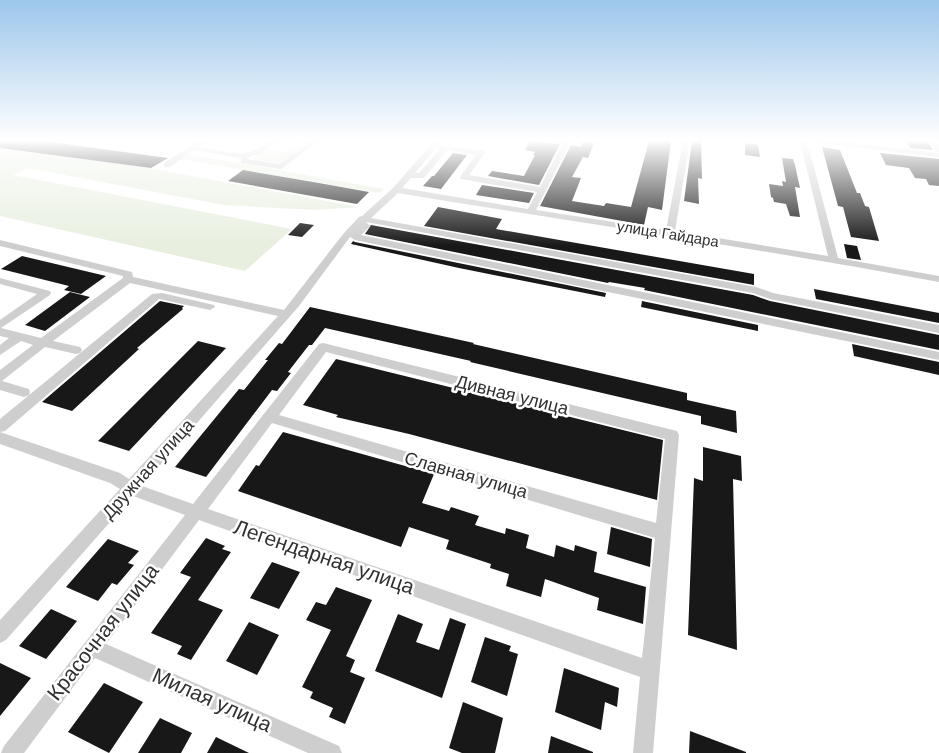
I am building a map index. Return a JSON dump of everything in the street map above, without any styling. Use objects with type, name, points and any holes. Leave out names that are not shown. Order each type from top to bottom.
[{"type":"street","points":[[407,176],[366,220],[355,236],[939,356]]},
{"type":"street","points":[[465,176],[464,178],[542,190]]},
{"type":"street","points":[[530,213],[549,176]]},
{"type":"street","points":[[670,234],[681,176]]},
{"type":"street","points":[[813,176],[833,258]]},
{"type":"street","name":"улица Гайдара","points":[[396,190],[530,213],[833,258],[939,279]]},
{"type":"street","points":[[366,220],[756,290],[770,296],[939,329]]},
{"type":"street","name":"Дружная улица","points":[[0,634],[131,489],[290,308],[347,235],[366,220]]},
{"type":"street","points":[[0,243],[128,274],[128,279]]},
{"type":"street","points":[[0,377],[128,279],[152,284],[214,303]]},
{"type":"street","points":[[0,281],[46,293],[0,325]]},
{"type":"street","points":[[0,427],[156,296],[214,303],[290,308]]},
{"type":"street","points":[[0,332],[18,338],[76,350]]},
{"type":"street","points":[[0,351],[18,338]]},
{"type":"street","name":"Дивная улица","points":[[196,512],[322,347],[672,435],[651,671]]},
{"type":"street","points":[[0,385],[24,392]]},
{"type":"street","name":"Славная улица","points":[[269,417],[663,532]]},
{"type":"street","name":"Легендарная улица","points":[[0,438],[115,478],[131,489],[651,671]]},
{"type":"street","name":"Красочная улица","points":[[10,753],[196,512]]},
{"type":"street","name":"Милая улица","points":[[92,647],[332,753]]},
{"type":"street","points":[[643,753],[651,671]]},
{"type":"green space","points":[[0,176],[19,176],[292,229],[245,271],[0,216]]},
{"type":"green space","points":[[71,176],[191,176],[359,207],[315,210],[224,205]]},
{"type":"green space","points":[[281,176],[312,176],[384,189],[380,193]]},
{"type":"building","points":[[235,176],[278,176],[369,192],[357,204],[228,181]]},
{"type":"building","points":[[432,176],[451,176],[441,189],[423,186]]},
{"type":"building","points":[[489,176],[544,176],[539,185]]},
{"type":"building","points":[[555,176],[572,176],[581,178],[572,201],[604,206],[606,203],[631,207],[639,176],[666,176],[662,210],[648,207],[644,225],[540,206]]},
{"type":"building","points":[[687,176],[702,176],[702,179],[698,178],[699,204],[684,201]]},
{"type":"building","points":[[785,176],[797,176],[800,188],[795,187],[800,217],[790,216],[786,204],[774,202],[771,197],[769,184],[783,186],[782,181],[786,182]]},
{"type":"building","points":[[830,176],[850,176],[857,193],[860,193],[865,206],[869,207],[879,241],[851,237],[843,207],[838,206]]},
{"type":"building","points":[[914,176],[939,176],[939,186],[929,185],[926,179],[915,178]]},
{"type":"building","points":[[482,185],[534,193],[529,203],[476,195]]},
{"type":"building","points":[[438,207],[502,219],[496,229],[754,274],[754,285],[424,226]]},
{"type":"building","points":[[300,223],[314,225],[302,237],[288,235]]},
{"type":"building","points":[[371,225],[753,295],[770,301],[939,335],[939,350],[644,290],[645,288],[608,283],[365,234]]},
{"type":"building","points":[[353,241],[606,293],[605,297],[459,268],[351,244]]},
{"type":"building","points":[[844,244],[857,246],[861,260],[847,258]]},
{"type":"building","points":[[22,256],[106,276],[81,294],[64,290],[69,286],[1,269]]},
{"type":"building","points":[[814,289],[939,313],[939,323],[816,299]]},
{"type":"building","points":[[70,292],[90,297],[45,331],[25,325]]},
{"type":"building","points":[[160,301],[184,306],[183,309],[137,348],[139,349],[72,411],[42,402]]},
{"type":"building","points":[[642,301],[758,325],[758,331],[641,307]]},
{"type":"building","points":[[310,307],[687,393],[687,400],[736,411],[737,433],[701,424],[701,416],[325,328],[288,372],[291,373],[277,391],[272,390],[206,477],[175,467],[239,389],[244,390],[268,360],[265,360],[279,343],[282,344]]},
{"type":"building","points":[[198,341],[226,348],[129,451],[98,441]]},
{"type":"building","points":[[852,344],[939,362],[939,375],[854,356]]},
{"type":"building","points":[[336,359],[663,440],[657,500],[409,434],[336,417],[338,415],[303,405]]},
{"type":"building","points":[[283,432],[434,474],[422,503],[449,511],[451,507],[479,516],[475,525],[505,534],[506,528],[529,535],[526,548],[554,557],[556,545],[574,551],[575,545],[597,552],[594,572],[646,587],[643,624],[597,610],[599,598],[545,579],[541,597],[506,586],[509,574],[490,568],[491,564],[446,549],[449,540],[409,527],[401,547],[238,491],[256,465],[259,466]]},
{"type":"building","points":[[703,447],[741,456],[742,481],[733,479],[737,650],[688,635],[694,478],[703,481]]},
{"type":"building","points":[[611,527],[652,539],[650,567],[607,554]]},
{"type":"building","points":[[206,538],[225,546],[222,549],[231,552],[198,600],[223,610],[191,660],[177,654],[182,646],[151,633],[191,577],[180,573]]},
{"type":"building","points":[[108,539],[139,551],[128,563],[134,565],[117,585],[112,583],[98,601],[66,587]]},
{"type":"building","points":[[272,562],[300,572],[279,609],[250,598]]},
{"type":"building","points":[[336,587],[372,600],[346,656],[355,660],[350,672],[365,678],[345,724],[329,717],[333,708],[310,698],[313,692],[302,687],[331,630],[306,620],[316,602],[326,605]]},
{"type":"building","points":[[51,609],[77,621],[46,659],[19,646]]},
{"type":"building","points":[[398,614],[423,624],[416,642],[439,650],[450,618],[466,624],[442,698],[375,671]]},
{"type":"building","points":[[249,622],[279,635],[257,675],[226,661]]},
{"type":"building","points":[[485,637],[511,646],[509,651],[518,654],[507,696],[471,682]]},
{"type":"building","points":[[0,663],[31,678],[0,716]]},
{"type":"building","points":[[564,668],[619,688],[617,707],[605,702],[601,730],[555,712]]},
{"type":"building","points":[[104,683],[143,702],[109,753],[68,732]]},
{"type":"building","points":[[463,702],[503,718],[495,753],[462,753],[449,748]]},
{"type":"building","points":[[160,718],[192,733],[181,753],[138,753]]},
{"type":"building","points":[[690,731],[746,752],[746,753],[689,753]]},
{"type":"building","points":[[551,736],[593,752],[593,753],[548,753]]},
{"type":"building","points":[[216,737],[249,753],[207,753]]}]
